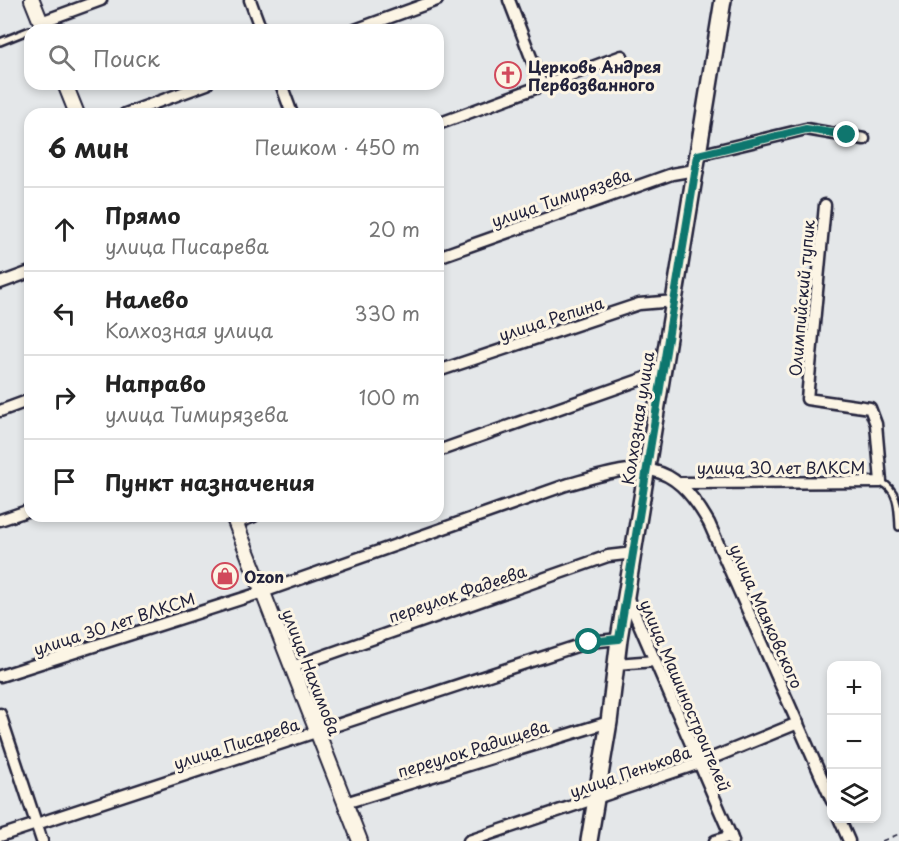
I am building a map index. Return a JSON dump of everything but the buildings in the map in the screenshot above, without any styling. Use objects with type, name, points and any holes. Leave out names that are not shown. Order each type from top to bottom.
[{"type":"main road","name":"Колхозная улица","points":[[589,841],[609,722],[626,594],[723,0]]},
{"type":"street","points":[[32,0],[37,24]]},
{"type":"street","points":[[47,24],[100,0]]},
{"type":"street","points":[[250,0],[259,24]]},
{"type":"street","points":[[371,24],[437,0]]},
{"type":"street","points":[[509,0],[542,86]]},
{"type":"street","points":[[444,122],[622,56]]},
{"type":"street","points":[[67,90],[75,108]]},
{"type":"street","points":[[141,108],[191,90]]},
{"type":"street","points":[[283,90],[290,108]]},
{"type":"street","name":"улица Тимирязева","points":[[444,255],[672,174],[697,163],[806,129],[864,140]]},
{"type":"street","name":"Олимпийский тупик","points":[[825,204],[807,399],[870,408],[876,424],[881,482]]},
{"type":"street","points":[[0,283],[24,274]]},
{"type":"street","name":"улица Репина","points":[[444,369],[639,304],[675,301]]},
{"type":"street","points":[[444,449],[645,378],[662,375]]},
{"type":"street","points":[[0,411],[24,402]]},
{"type":"street","points":[[647,469],[669,475],[681,483]]},
{"type":"street","name":"улица 30 лет ВЛКСМ","points":[[0,675],[263,591],[566,485],[609,473],[647,469]]},
{"type":"street","name":"улица 30 лет ВЛКСМ","points":[[681,483],[881,482]]},
{"type":"street","name":"улица Маяковского","points":[[681,483],[709,523],[827,792]]},
{"type":"street","points":[[0,520],[24,512]]},
{"type":"street","name":"улица Нахимова","points":[[236,522],[360,841]]},
{"type":"street","name":"переулок Фадеева","points":[[292,667],[608,556],[634,553]]},
{"type":"street","name":"улица Машиностроителей","points":[[626,594],[732,838]]},
{"type":"street","name":"улица Писарева","points":[[0,836],[589,642],[619,639]]},
{"type":"street","points":[[616,664],[656,661]]},
{"type":"street","points":[[0,714],[42,841]]},
{"type":"street","name":"переулок Радищева","points":[[345,803],[609,722]]},
{"type":"street","name":"улица Пенькова","points":[[469,841],[700,763],[798,723]]},
{"type":"street","points":[[841,823],[849,841]]},
{"type":"street","points":[[715,841],[732,838]]},
{"type":"lane","points":[[0,42],[24,33]]},
{"type":"lane","points":[[881,482],[888,485],[896,498],[899,527]]},
{"type":"path","points":[[882,841],[899,834]]},
{"type":"place","name":"Церковь Андрея Первозванного","points":[[508,75]]},
{"type":"place","name":"Ozon","points":[[225,576]]},
{"type":"route","points":[[589,642],[619,639],[698,155],[806,129],[847,135]]}]
